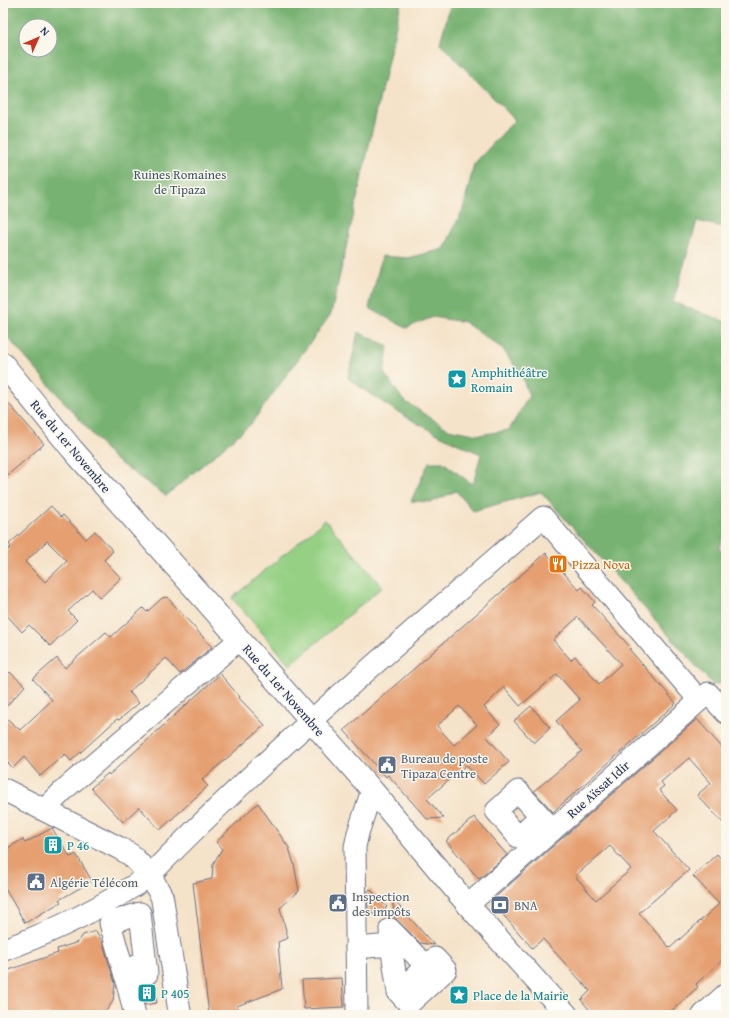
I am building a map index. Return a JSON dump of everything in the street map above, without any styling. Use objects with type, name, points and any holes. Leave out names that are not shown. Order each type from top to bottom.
[{"type":"main road","name":"Rue du 1er Novembre","points":[[3,364],[72,449],[372,790],[468,905],[567,1015]]},
{"type":"main road","points":[[3,789],[121,849],[131,855],[150,875],[162,897],[180,1015]]},
{"type":"main road","points":[[3,950],[76,920],[106,904],[150,875]]},
{"type":"street","points":[[150,875],[176,848],[311,722],[543,517],[698,700],[708,693],[726,713]]},
{"type":"street","points":[[44,810],[67,787],[239,640]]},
{"type":"street","name":"Rue Aïssat Idir","points":[[468,905],[546,823],[698,700]]},
{"type":"street","points":[[357,1015],[355,847],[372,790]]},
{"type":"street","points":[[126,918],[136,966],[127,983],[135,1015]]},
{"type":"street","points":[[356,948],[398,944],[426,966],[436,958],[446,970],[409,1004],[398,992],[398,944]]},
{"type":"street","points":[[703,1015],[726,994]]},
{"type":"green space","name":"Ruines Romaines de Tipaza","points":[[3,3],[401,3],[331,314],[251,424],[166,496],[114,459],[3,332]]},
{"type":"green space","points":[[451,3],[726,3],[726,228],[697,221],[673,302],[726,322],[726,529],[719,549],[726,554],[726,682],[713,685],[541,492],[473,511],[456,491],[432,502],[411,501],[429,462],[443,462],[473,485],[481,454],[412,420],[379,400],[348,378],[358,332],[388,346],[384,373],[403,400],[448,429],[479,435],[509,430],[529,396],[522,377],[503,349],[464,322],[433,317],[406,328],[369,308],[382,256],[407,258],[444,249],[463,209],[474,164],[515,120],[440,43]]},
{"type":"green space","points":[[325,520],[382,587],[290,665],[232,598]]},
{"type":"building","points":[[3,397],[44,444],[3,479]]},
{"type":"building","points":[[51,506],[61,517],[63,515],[86,539],[95,531],[113,551],[104,560],[121,578],[100,598],[92,589],[68,611],[77,620],[50,646],[29,625],[22,632],[3,611],[3,555],[11,547],[9,544]],"holes":[[[47,541],[67,561],[45,582],[25,562]]]},
{"type":"building","points":[[546,553],[579,590],[582,587],[595,602],[592,605],[631,648],[629,649],[676,703],[553,812],[534,791],[582,751],[556,721],[580,700],[557,674],[520,706],[504,687],[484,707],[500,725],[487,737],[509,762],[484,784],[466,765],[427,799],[444,818],[427,819],[388,775],[386,777],[344,730]],"holes":[[[578,617],[621,664],[599,684],[575,656],[571,660],[553,640]],[[459,706],[477,725],[454,745],[437,726]]]},
{"type":"building","points":[[167,597],[212,647],[180,674],[166,658],[129,692],[139,703],[119,720],[117,719],[71,761],[65,754],[40,776],[24,757],[13,768],[3,758],[3,715],[20,730],[52,700],[33,679],[57,658],[65,668],[106,632],[111,637],[143,608],[147,612],[162,598]]},
{"type":"building","points":[[10,672],[25,686],[3,710],[3,679]]},
{"type":"building","points":[[220,674],[240,697],[239,698],[265,725],[202,780],[208,786],[160,830],[139,807],[123,822],[91,788],[108,773],[109,775]]},
{"type":"building","points":[[531,706],[550,728],[534,743],[514,721]]},
{"type":"building","points":[[697,719],[726,752],[726,826],[697,795],[711,783],[689,758],[661,782],[664,786],[659,790],[677,810],[654,831],[689,870],[639,913],[670,948],[719,904],[693,876],[717,854],[726,864],[726,957],[696,984],[698,987],[667,1015],[594,1015],[581,1000],[590,991],[543,939],[532,948],[491,901]],"holes":[[[610,846],[631,869],[596,900],[575,876]]]},
{"type":"building","points":[[258,803],[289,848],[294,864],[299,891],[280,908],[288,938],[278,942],[282,989],[237,1006],[238,1015],[209,1015],[193,883],[212,879],[213,864],[222,849],[216,842]]},
{"type":"building","points":[[474,817],[507,855],[479,879],[446,841]]},
{"type":"building","points":[[52,828],[70,857],[76,854],[92,881],[59,900],[61,902],[25,923],[3,885],[3,851],[23,839],[25,843]]},
{"type":"building","points":[[370,889],[387,907],[376,917],[368,908],[368,891]]},
{"type":"building","points":[[392,898],[434,945],[420,943],[395,918]]},
{"type":"building","points":[[96,931],[103,943],[115,983],[113,1001],[107,1010],[93,1015],[3,1015],[3,972],[58,953],[57,949],[78,942],[83,935]]},
{"type":"building","points":[[342,978],[344,1007],[304,1009],[302,980]]},
{"type":"building","name":"P 405","points":[[153,984],[157,1003],[145,1005],[140,987]]},
{"type":"place","name":"Amphithéâtre Romain","points":[[457,379]]},
{"type":"place","name":"Pizza Nova","points":[[558,564]]},
{"type":"place","name":"Bureau de poste Tipaza Centre","points":[[387,765]]},
{"type":"place","name":"P 46","points":[[53,845]]},
{"type":"place","name":"Algérie Télécom","points":[[36,882]]},
{"type":"place","name":"Inspection des impôts","points":[[338,903]]},
{"type":"place","name":"BNA","points":[[500,905]]},
{"type":"place","name":"P 405","points":[[147,993]]},
{"type":"place","name":"Place de la Mairie","points":[[459,995]]}]
